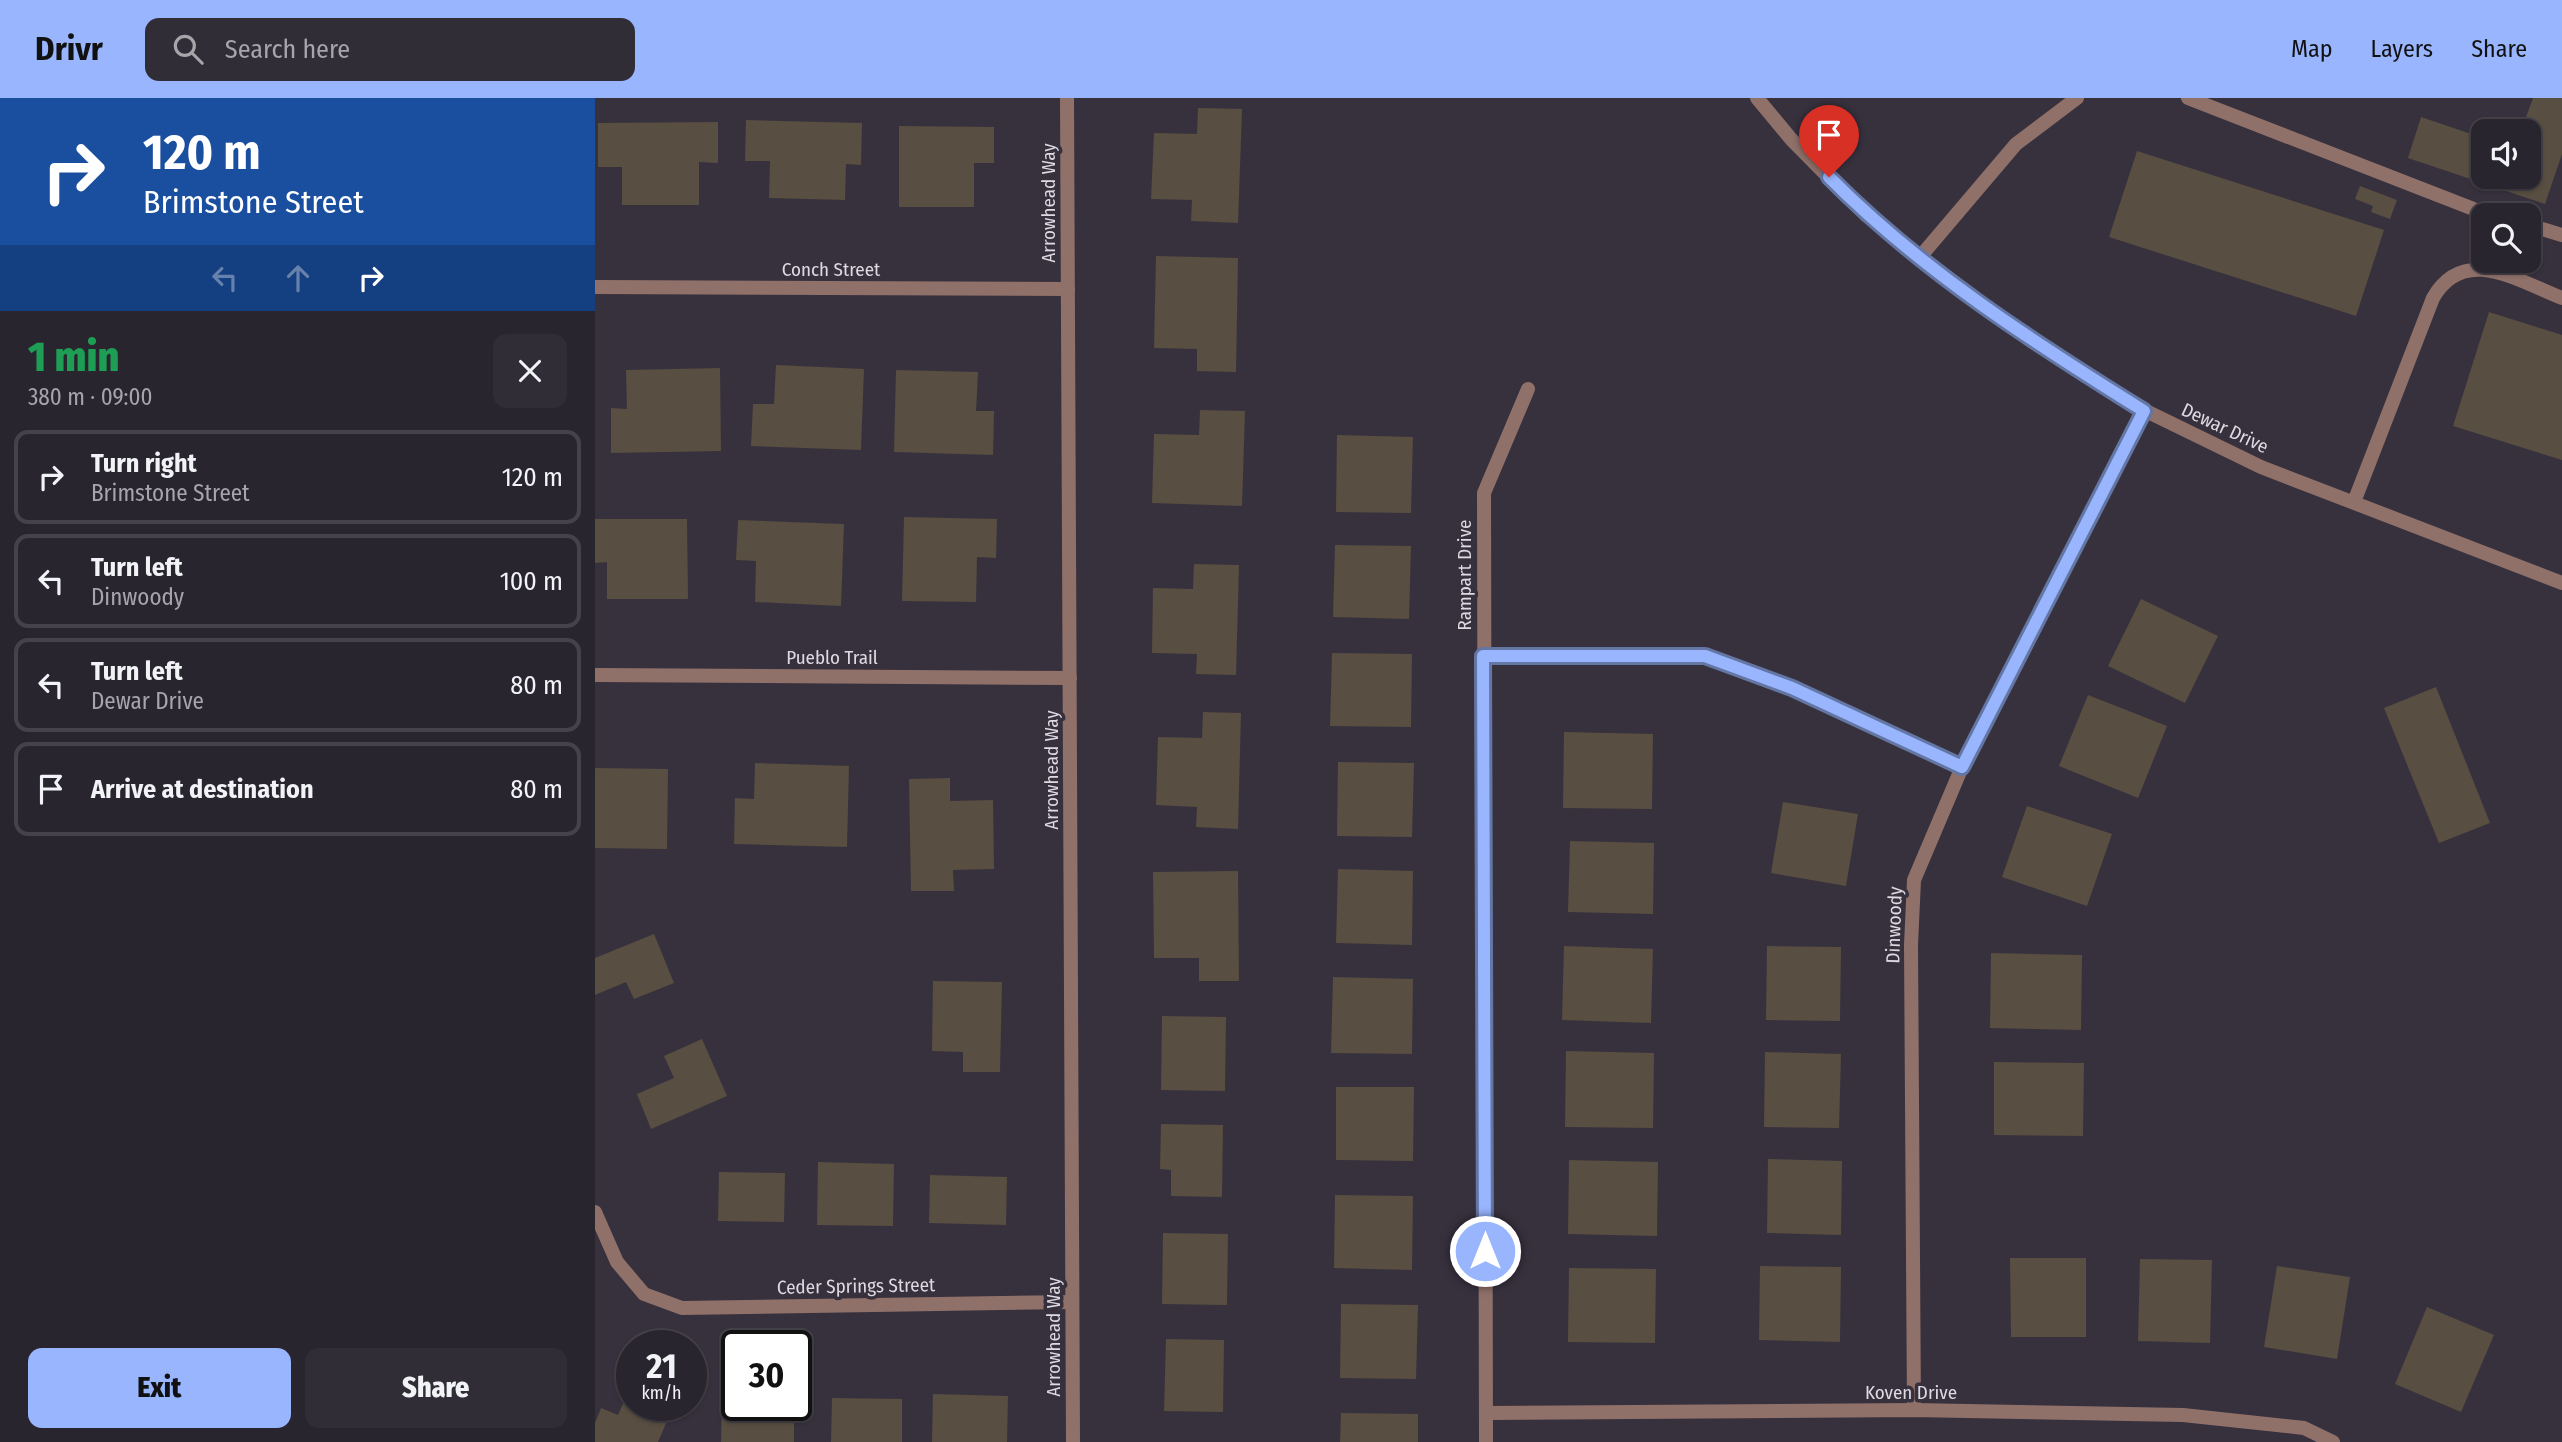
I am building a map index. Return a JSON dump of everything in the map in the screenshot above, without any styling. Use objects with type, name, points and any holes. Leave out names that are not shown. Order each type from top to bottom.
[{"type":"street","name":"Arrowhead Way","points":[[1067,98],[1073,1442]]},
{"type":"street","name":"Dewar Drive","points":[[1757,98],[1791,139],[1867,216],[2031,341],[2144,411],[2261,467],[2562,583]]},
{"type":"street","points":[[1920,257],[2016,144],[2077,98]]},
{"type":"street","points":[[2188,98],[2471,208]]},
{"type":"street","points":[[2541,229],[2562,235]]},
{"type":"street","points":[[2354,502],[2433,298],[2441,285],[2457,273],[2473,268],[2491,271],[2562,298]]},
{"type":"street","name":"Conch Street","points":[[595,287],[1068,289]]},
{"type":"street","name":"Rampart Drive","points":[[1486,1442],[1484,493],[1528,389]]},
{"type":"street","name":"Dinwoody","points":[[1914,1410],[1911,945],[1914,880],[1962,767],[2144,411]]},
{"type":"street","points":[[1483,656],[1705,656],[1792,688],[1962,767]]},
{"type":"street","name":"Pueblo Trail","points":[[595,675],[1070,678]]},
{"type":"street","name":"Ceder Springs Street","points":[[595,1212],[617,1262],[644,1294],[682,1308],[1072,1301]]},
{"type":"street","name":"Koven Drive","points":[[1486,1413],[1914,1410],[2183,1415],[2304,1428],[2333,1442]]},
{"type":"building","points":[[2533,98],[2562,98],[2562,154],[2545,204],[2500,189],[2541,189],[2541,119],[2525,119]]},
{"type":"building","points":[[1198,108],[1242,109],[1238,223],[1191,221],[1192,200],[1151,199],[1154,133],[1197,134]]},
{"type":"building","points":[[2421,117],[2471,134],[2471,179],[2408,158]]},
{"type":"building","points":[[746,120],[862,123],[861,165],[846,164],[845,200],[769,198],[770,161],[745,161]]},
{"type":"building","points":[[718,122],[718,163],[699,162],[699,205],[622,205],[622,167],[598,167],[598,123]]},
{"type":"building","points":[[899,126],[994,127],[994,163],[974,163],[974,207],[899,207]]},
{"type":"building","points":[[2137,151],[2384,230],[2356,316],[2109,237]]},
{"type":"building","points":[[2360,186],[2397,200],[2390,219],[2371,212],[2373,206],[2355,199]]},
{"type":"building","points":[[1156,256],[1238,258],[1236,372],[1197,371],[1197,349],[1154,348]]},
{"type":"building","points":[[2489,312],[2562,335],[2562,460],[2453,426]]},
{"type":"building","points":[[776,365],[864,369],[861,450],[751,446],[753,404],[774,404]]},
{"type":"building","points":[[720,368],[721,451],[611,453],[611,408],[627,409],[626,370]]},
{"type":"building","points":[[896,370],[978,372],[976,411],[994,411],[993,455],[894,452]]},
{"type":"building","points":[[1200,410],[1245,411],[1242,506],[1152,503],[1154,434],[1199,435]]},
{"type":"building","points":[[1337,435],[1413,437],[1411,513],[1336,512]]},
{"type":"building","points":[[904,517],[997,519],[996,558],[977,557],[976,602],[902,601]]},
{"type":"building","points":[[595,519],[687,519],[688,599],[607,599],[607,562],[595,563]]},
{"type":"building","points":[[738,520],[844,524],[841,606],[755,602],[756,561],[736,560]]},
{"type":"building","points":[[1335,545],[1411,546],[1409,619],[1333,617]]},
{"type":"building","points":[[1194,564],[1239,565],[1236,675],[1196,674],[1197,654],[1152,653],[1153,588],[1193,589]]},
{"type":"building","points":[[2141,599],[2218,636],[2185,703],[2108,666]]},
{"type":"building","points":[[1332,653],[1412,654],[1411,727],[1330,726]]},
{"type":"building","points":[[2436,687],[2490,823],[2439,843],[2384,708]]},
{"type":"building","points":[[2088,695],[2167,726],[2138,798],[2059,766]]},
{"type":"building","points":[[1203,712],[1241,713],[1238,829],[1196,827],[1197,807],[1156,805],[1158,737],[1202,738]]},
{"type":"building","points":[[1564,732],[1653,734],[1652,809],[1563,808]]},
{"type":"building","points":[[1338,762],[1414,763],[1412,837],[1337,836]]},
{"type":"building","points":[[755,763],[849,766],[847,847],[734,844],[735,798],[754,799]]},
{"type":"building","points":[[595,768],[668,769],[667,849],[595,848]]},
{"type":"building","points":[[950,778],[950,801],[993,800],[994,869],[953,870],[954,891],[911,891],[909,779]]},
{"type":"building","points":[[1783,802],[1858,814],[1846,886],[1771,873]]},
{"type":"building","points":[[2027,806],[2112,834],[2087,906],[2002,877]]},
{"type":"building","points":[[1570,841],[1654,843],[1653,914],[1568,912]]},
{"type":"building","points":[[1338,869],[1413,871],[1412,945],[1336,943]]},
{"type":"building","points":[[1238,871],[1239,981],[1199,981],[1199,958],[1154,958],[1153,872]]},
{"type":"building","points":[[654,934],[674,983],[634,999],[626,982],[595,995],[595,958]]},
{"type":"building","points":[[1564,946],[1653,949],[1651,1023],[1562,1020]]},
{"type":"building","points":[[1767,946],[1841,947],[1840,1021],[1766,1020]]},
{"type":"building","points":[[1991,953],[2082,955],[2081,1030],[1990,1028]]},
{"type":"building","points":[[1333,977],[1413,979],[1412,1054],[1331,1053]]},
{"type":"building","points":[[933,981],[1002,982],[1000,1072],[963,1072],[963,1052],[932,1051]]},
{"type":"building","points":[[1162,1016],[1226,1017],[1225,1091],[1161,1090]]},
{"type":"building","points":[[702,1039],[727,1096],[651,1129],[637,1094],[674,1078],[664,1056]]},
{"type":"building","points":[[1566,1051],[1654,1053],[1653,1128],[1565,1127]]},
{"type":"building","points":[[1765,1052],[1841,1054],[1839,1128],[1764,1127]]},
{"type":"building","points":[[1994,1062],[2084,1063],[2083,1136],[1994,1135]]},
{"type":"building","points":[[1336,1087],[1414,1087],[1413,1161],[1336,1160]]},
{"type":"building","points":[[1161,1124],[1223,1125],[1222,1197],[1171,1196],[1171,1170],[1160,1169]]},
{"type":"building","points":[[1768,1159],[1842,1161],[1841,1235],[1767,1233]]},
{"type":"building","points":[[1569,1160],[1658,1162],[1657,1236],[1568,1234]]},
{"type":"building","points":[[818,1162],[894,1164],[893,1226],[817,1225]]},
{"type":"building","points":[[719,1172],[785,1173],[784,1222],[718,1221]]},
{"type":"building","points":[[930,1175],[1007,1177],[1006,1225],[929,1223]]},
{"type":"building","points":[[1335,1195],[1413,1196],[1412,1270],[1334,1268]]},
{"type":"building","points":[[1163,1233],[1228,1234],[1227,1305],[1162,1304]]},
{"type":"building","points":[[2010,1258],[2086,1258],[2086,1337],[2011,1337]]},
{"type":"building","points":[[2140,1259],[2212,1260],[2210,1343],[2138,1341]]},
{"type":"building","points":[[1760,1266],[1841,1267],[1840,1342],[1759,1340]]},
{"type":"building","points":[[2277,1266],[2350,1277],[2337,1359],[2264,1347]]},
{"type":"building","points":[[1569,1268],[1656,1269],[1655,1343],[1568,1342]]},
{"type":"building","points":[[1341,1304],[1418,1305],[1416,1379],[1340,1378]]},
{"type":"building","points":[[2427,1307],[2494,1335],[2461,1412],[2395,1384]]},
{"type":"building","points":[[1166,1339],[1224,1340],[1223,1412],[1164,1411]]},
{"type":"building","points":[[933,1394],[1008,1396],[1007,1442],[932,1442]]},
{"type":"building","points":[[832,1398],[902,1399],[902,1442],[831,1442]]},
{"type":"building","points":[[601,1408],[616,1414],[616,1421],[667,1421],[658,1442],[595,1442],[595,1423]]},
{"type":"building","points":[[1341,1413],[1418,1414],[1418,1442],[1340,1442]]},
{"type":"building","points":[[721,1421],[794,1421],[794,1442],[721,1442]]},
{"type":"route","points":[[1485,1251],[1483,656],[1705,656],[1792,688],[1962,767],[2144,411],[2031,341],[1867,216],[1829,177]]}]
